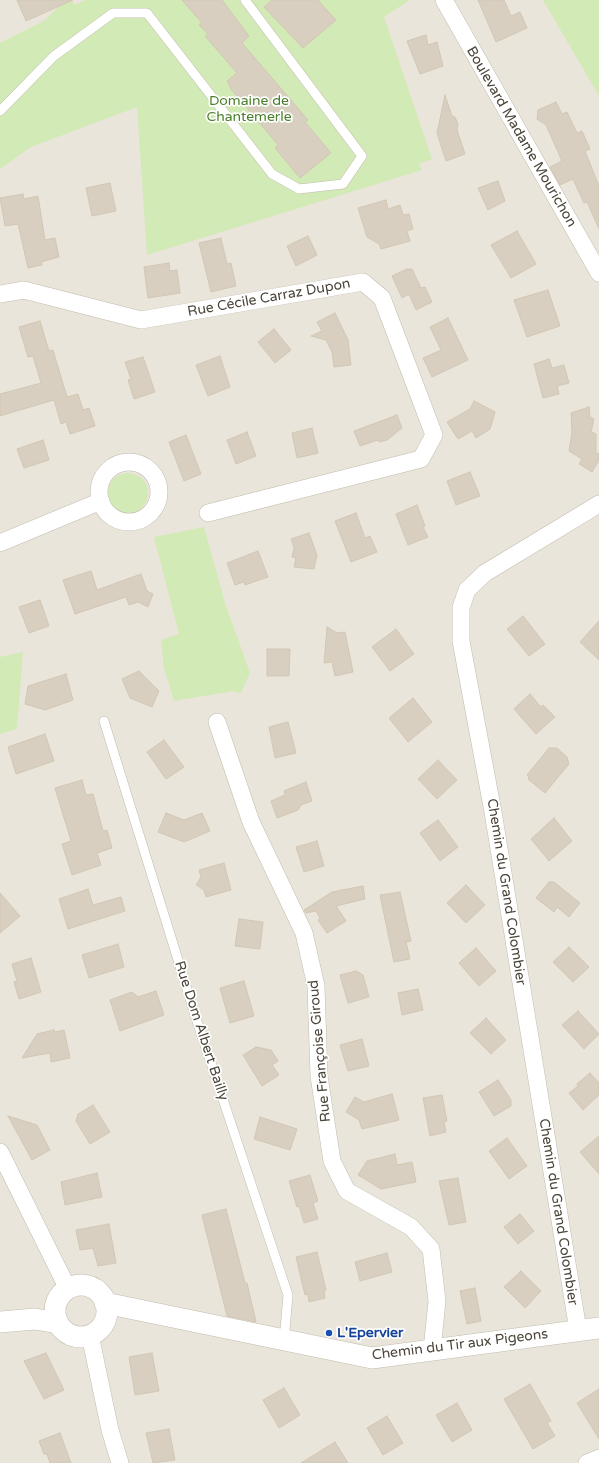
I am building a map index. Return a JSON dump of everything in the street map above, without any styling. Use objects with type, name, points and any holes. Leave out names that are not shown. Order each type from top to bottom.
[{"type":"street","name":"Boulevard Madame Mourichon","points":[[444,0],[532,164],[599,273]]},
{"type":"street","name":"Rue Cécile Carraz Dupon","points":[[0,294],[24,290],[141,320],[363,282],[382,298],[434,435],[421,459],[208,514]]},
{"type":"street","points":[[0,542],[101,501]]},
{"type":"street","name":"Chemin du Grand Colombier","points":[[578,1330],[493,812],[461,641],[461,608],[467,590],[485,573],[599,504]]},
{"type":"street","name":"Rue Françoise Giroud","points":[[217,722],[251,822],[304,933],[316,986],[319,1076],[332,1161],[346,1191],[410,1227],[431,1249],[437,1301],[432,1350]]},
{"type":"street","points":[[0,1152],[68,1289]]},
{"type":"street","points":[[83,1286],[90,1287],[97,1291],[106,1310],[103,1325],[90,1335],[75,1336],[62,1329],[57,1317],[59,1298],[68,1289],[83,1286]]},
{"type":"street","name":"Chemin du Tir aux Pigeons","points":[[106,1310],[133,1310],[372,1358],[599,1328]]},
{"type":"street","points":[[0,1322],[57,1317]]},
{"type":"street","points":[[90,1335],[110,1430],[120,1463]]},
{"type":"street","points":[[587,1463],[599,1458]]},
{"type":"lane","points":[[0,112],[54,56],[112,14],[147,13],[272,174],[299,189],[343,184],[362,156],[245,0]]},
{"type":"lane","name":"Rue Dom Albert Bailly","points":[[104,721],[196,1018],[288,1295],[284,1341]]},
{"type":"shaded area","points":[[0,0],[599,0],[599,1463],[0,1463]]},
{"type":"green space","name":"Domaine de Chantemerle","points":[[65,0],[71,0],[75,5],[85,0],[410,0],[384,17],[432,159],[419,164],[422,170],[147,255],[137,107],[31,147],[0,169],[0,43],[44,21]]},
{"type":"green space","points":[[543,0],[599,0],[599,96]]},
{"type":"green space","points":[[128,473],[136,475],[142,479],[146,485],[148,493],[146,501],[142,507],[136,511],[128,513],[120,511],[114,507],[110,501],[108,493],[110,485],[114,479],[120,475]]},
{"type":"green space","points":[[204,527],[225,603],[250,673],[240,694],[234,691],[174,701],[164,668],[161,640],[179,634],[154,537]]},
{"type":"green space","points":[[23,652],[17,729],[0,734],[0,657]]},
{"type":"building","points":[[17,0],[73,0],[26,21]]},
{"type":"building","points":[[182,0],[222,0],[249,36],[242,43],[308,120],[305,122],[331,153],[300,178],[275,148],[278,145],[231,89],[227,81],[237,73],[205,36],[208,34],[199,25],[202,23]]},
{"type":"building","points":[[272,0],[318,0],[336,20],[303,48],[264,7]]},
{"type":"building","points":[[478,0],[504,0],[511,16],[520,12],[527,28],[496,42]]},
{"type":"building","points":[[426,35],[428,45],[437,42],[443,66],[420,74],[407,41]]},
{"type":"building","points":[[445,95],[452,116],[455,117],[458,124],[457,130],[465,154],[446,161],[437,133]]},
{"type":"building","points":[[556,102],[562,114],[567,112],[577,133],[582,131],[590,149],[585,151],[599,186],[599,229],[587,202],[584,203],[573,179],[560,185],[550,167],[562,161],[546,125],[537,119],[538,110]]},
{"type":"building","points":[[498,181],[505,201],[488,210],[478,188]]},
{"type":"building","points":[[110,183],[116,211],[92,216],[86,188]]},
{"type":"building","points":[[23,194],[24,199],[38,196],[45,240],[55,238],[59,257],[41,262],[42,265],[28,268],[18,224],[5,226],[0,198]]},
{"type":"building","points":[[386,200],[388,209],[400,205],[403,215],[409,214],[413,229],[407,231],[410,241],[381,249],[379,244],[367,237],[358,208]]},
{"type":"building","points":[[517,231],[536,264],[511,278],[491,245]]},
{"type":"building","points":[[308,236],[317,255],[296,266],[287,246]]},
{"type":"building","points":[[221,238],[227,264],[231,263],[236,286],[211,292],[199,243]]},
{"type":"building","points":[[169,263],[170,271],[177,270],[180,293],[148,298],[144,267]]},
{"type":"building","points":[[407,269],[412,269],[421,288],[425,287],[432,302],[416,310],[409,294],[402,298],[392,276]]},
{"type":"building","points":[[548,290],[560,326],[527,337],[514,300]]},
{"type":"building","points":[[335,313],[348,340],[351,365],[334,367],[332,352],[326,340],[311,336],[322,331],[317,322]]},
{"type":"building","points":[[448,318],[468,360],[432,377],[423,358],[441,350],[430,327]]},
{"type":"building","points":[[40,321],[49,351],[53,350],[67,397],[78,394],[83,410],[89,408],[95,426],[70,434],[66,422],[61,424],[54,400],[0,416],[0,394],[41,383],[33,356],[28,357],[19,327]]},
{"type":"building","points":[[274,329],[291,350],[275,363],[258,342]]},
{"type":"building","points":[[220,356],[230,387],[208,396],[196,365]]},
{"type":"building","points":[[143,357],[155,392],[134,399],[128,380],[131,379],[125,362]]},
{"type":"building","points":[[549,359],[552,368],[564,365],[569,383],[557,386],[559,394],[543,398],[534,364]]},
{"type":"building","points":[[474,401],[495,412],[490,429],[476,438],[472,431],[458,439],[447,422],[470,409]]},
{"type":"building","points":[[589,407],[590,417],[594,419],[591,432],[596,434],[596,453],[599,454],[599,460],[592,472],[579,464],[582,459],[569,451],[572,432],[571,413]]},
{"type":"building","points":[[397,415],[402,428],[387,440],[379,442],[378,440],[360,446],[354,431]]},
{"type":"building","points":[[312,428],[318,453],[297,458],[292,433]]},
{"type":"building","points":[[247,432],[256,456],[236,464],[227,440]]},
{"type":"building","points":[[186,435],[201,474],[184,481],[169,442]]},
{"type":"building","points":[[43,440],[49,460],[24,468],[17,449]]},
{"type":"building","points":[[470,472],[480,496],[456,505],[447,481]]},
{"type":"building","points":[[417,505],[425,526],[423,527],[428,537],[408,545],[396,514]]},
{"type":"building","points":[[356,513],[365,538],[370,536],[377,552],[351,562],[335,521]]},
{"type":"building","points":[[309,533],[317,555],[314,569],[294,567],[296,558],[292,557],[294,548],[291,539]]},
{"type":"building","points":[[258,551],[268,577],[245,585],[244,582],[235,585],[227,563]]},
{"type":"building","points":[[91,571],[97,590],[141,574],[147,591],[153,594],[148,607],[138,602],[129,605],[126,597],[75,614],[63,580]]},
{"type":"building","points":[[40,600],[49,626],[29,633],[19,607]]},
{"type":"building","points":[[523,616],[545,644],[529,656],[507,629]]},
{"type":"building","points":[[599,621],[599,660],[580,642]]},
{"type":"building","points":[[327,627],[337,633],[345,632],[353,672],[335,676],[332,662],[324,663]]},
{"type":"building","points":[[396,629],[414,654],[390,671],[372,647]]},
{"type":"building","points":[[267,649],[290,649],[289,676],[267,676]]},
{"type":"building","points":[[139,671],[159,691],[152,707],[130,698],[122,679]]},
{"type":"building","points":[[66,674],[73,700],[45,710],[25,704],[28,686]]},
{"type":"building","points":[[530,694],[541,707],[543,705],[555,717],[536,734],[514,709]]},
{"type":"building","points":[[413,698],[432,722],[408,742],[389,718]]},
{"type":"building","points":[[288,722],[296,753],[275,758],[269,727]]},
{"type":"building","points":[[45,734],[54,761],[16,774],[8,747]]},
{"type":"building","points":[[164,740],[184,767],[166,779],[147,752]]},
{"type":"building","points":[[549,748],[557,748],[567,757],[569,764],[545,793],[528,779],[529,777],[527,775]]},
{"type":"building","points":[[438,760],[457,780],[437,799],[418,779]]},
{"type":"building","points":[[82,780],[86,795],[93,794],[103,831],[107,830],[112,848],[97,853],[101,865],[72,875],[62,844],[71,841],[55,788]]},
{"type":"building","points":[[306,782],[312,801],[301,805],[298,810],[277,818],[271,801],[285,795],[284,791]]},
{"type":"building","points":[[166,813],[184,820],[202,813],[210,831],[184,842],[158,832]]},
{"type":"building","points":[[554,818],[572,841],[549,861],[531,839]]},
{"type":"building","points":[[438,820],[458,847],[440,861],[420,833]]},
{"type":"building","points":[[317,841],[324,866],[304,872],[296,847]]},
{"type":"building","points":[[224,863],[231,890],[206,897],[204,890],[196,885],[201,877],[199,870]]},
{"type":"building","points":[[549,882],[554,882],[580,903],[569,917],[557,907],[554,912],[536,898]]},
{"type":"building","points":[[466,885],[485,905],[466,923],[447,903]]},
{"type":"building","points":[[363,886],[365,899],[336,906],[346,921],[327,933],[318,920],[320,918],[316,911],[306,913],[304,910],[332,892]]},
{"type":"building","points":[[88,889],[93,905],[121,897],[125,911],[68,929],[59,899]]},
{"type":"building","points":[[400,892],[411,941],[406,942],[410,959],[394,962],[380,895]]},
{"type":"building","points":[[0,893],[20,916],[0,933]]},
{"type":"building","points":[[239,919],[263,922],[260,949],[235,946]]},
{"type":"building","points":[[118,944],[124,967],[89,978],[82,955]]},
{"type":"building","points":[[569,947],[589,967],[573,982],[553,962]]},
{"type":"building","points":[[476,948],[496,971],[479,986],[459,963]]},
{"type":"building","points":[[31,958],[41,992],[19,999],[14,982],[17,981],[12,964]]},
{"type":"building","points":[[356,971],[363,975],[369,997],[348,1003],[340,975]]},
{"type":"building","points":[[244,981],[254,1016],[230,1023],[220,988]]},
{"type":"building","points":[[418,989],[423,1010],[402,1015],[398,993]]},
{"type":"building","points":[[156,991],[164,1015],[120,1031],[110,1000],[132,992],[138,997]]},
{"type":"building","points":[[578,1011],[599,1034],[584,1049],[562,1025]]},
{"type":"building","points":[[486,1018],[506,1040],[491,1054],[470,1033]]},
{"type":"building","points":[[54,1030],[55,1032],[64,1030],[70,1058],[51,1062],[50,1053],[22,1058],[37,1034]]},
{"type":"building","points":[[362,1039],[369,1066],[348,1071],[340,1045]]},
{"type":"building","points":[[256,1047],[271,1050],[278,1061],[272,1065],[279,1075],[262,1086],[243,1055]]},
{"type":"building","points":[[590,1073],[599,1083],[599,1095],[583,1110],[569,1093]]},
{"type":"building","points":[[498,1080],[511,1100],[511,1106],[494,1116],[479,1092]]},
{"type":"building","points":[[392,1094],[399,1120],[362,1129],[359,1120],[346,1112],[355,1097],[364,1102]]},
{"type":"building","points":[[442,1095],[447,1121],[444,1122],[446,1132],[430,1136],[423,1098]]},
{"type":"building","points":[[93,1105],[110,1132],[90,1144],[76,1121],[78,1114]]},
{"type":"building","points":[[8,1116],[37,1125],[50,1150],[32,1160]]},
{"type":"building","points":[[260,1117],[297,1129],[290,1150],[254,1139]]},
{"type":"building","points":[[599,1136],[599,1174],[580,1152]]},
{"type":"building","points":[[507,1138],[527,1166],[509,1179],[489,1151]]},
{"type":"building","points":[[395,1154],[397,1165],[412,1162],[416,1182],[381,1189],[358,1175],[367,1161]]},
{"type":"building","points":[[97,1173],[102,1197],[65,1205],[61,1182]]},
{"type":"building","points":[[310,1175],[318,1201],[313,1203],[318,1219],[304,1223],[299,1206],[297,1207],[289,1181]]},
{"type":"building","points":[[458,1178],[466,1222],[449,1225],[439,1181]]},
{"type":"building","points":[[226,1209],[245,1283],[247,1283],[256,1322],[227,1316],[202,1215]]},
{"type":"building","points":[[520,1214],[534,1231],[518,1244],[504,1227]]},
{"type":"building","points":[[109,1224],[116,1263],[98,1266],[93,1248],[80,1250],[76,1230]]},
{"type":"building","points":[[317,1252],[326,1290],[324,1291],[325,1298],[309,1302],[308,1294],[305,1295],[296,1257]]},
{"type":"building","points":[[387,1253],[392,1272],[360,1281],[355,1262]]},
{"type":"building","points":[[521,1271],[541,1291],[525,1308],[504,1287]]},
{"type":"building","points":[[475,1288],[481,1321],[467,1324],[460,1291]]},
{"type":"building","points":[[46,1353],[64,1390],[44,1399],[24,1361]]},
{"type":"building","points":[[152,1353],[159,1391],[135,1395],[129,1357]]},
{"type":"building","points":[[530,1384],[551,1421],[547,1423],[555,1436],[533,1449],[504,1399]]},
{"type":"building","points":[[284,1388],[300,1415],[279,1428],[263,1400]]},
{"type":"building","points":[[599,1389],[599,1439],[577,1403]]},
{"type":"building","points":[[457,1403],[472,1430],[452,1442],[436,1415]]},
{"type":"building","points":[[387,1416],[403,1443],[383,1455],[367,1428]]},
{"type":"building","points":[[169,1429],[175,1460],[153,1463],[146,1433]]},
{"type":"building","points":[[60,1433],[71,1463],[50,1463],[47,1454],[44,1454],[39,1441]]},
{"type":"building","points":[[335,1442],[348,1463],[301,1463]]},
{"type":"place","name":"L'Epervier","points":[[329,1333]]}]
